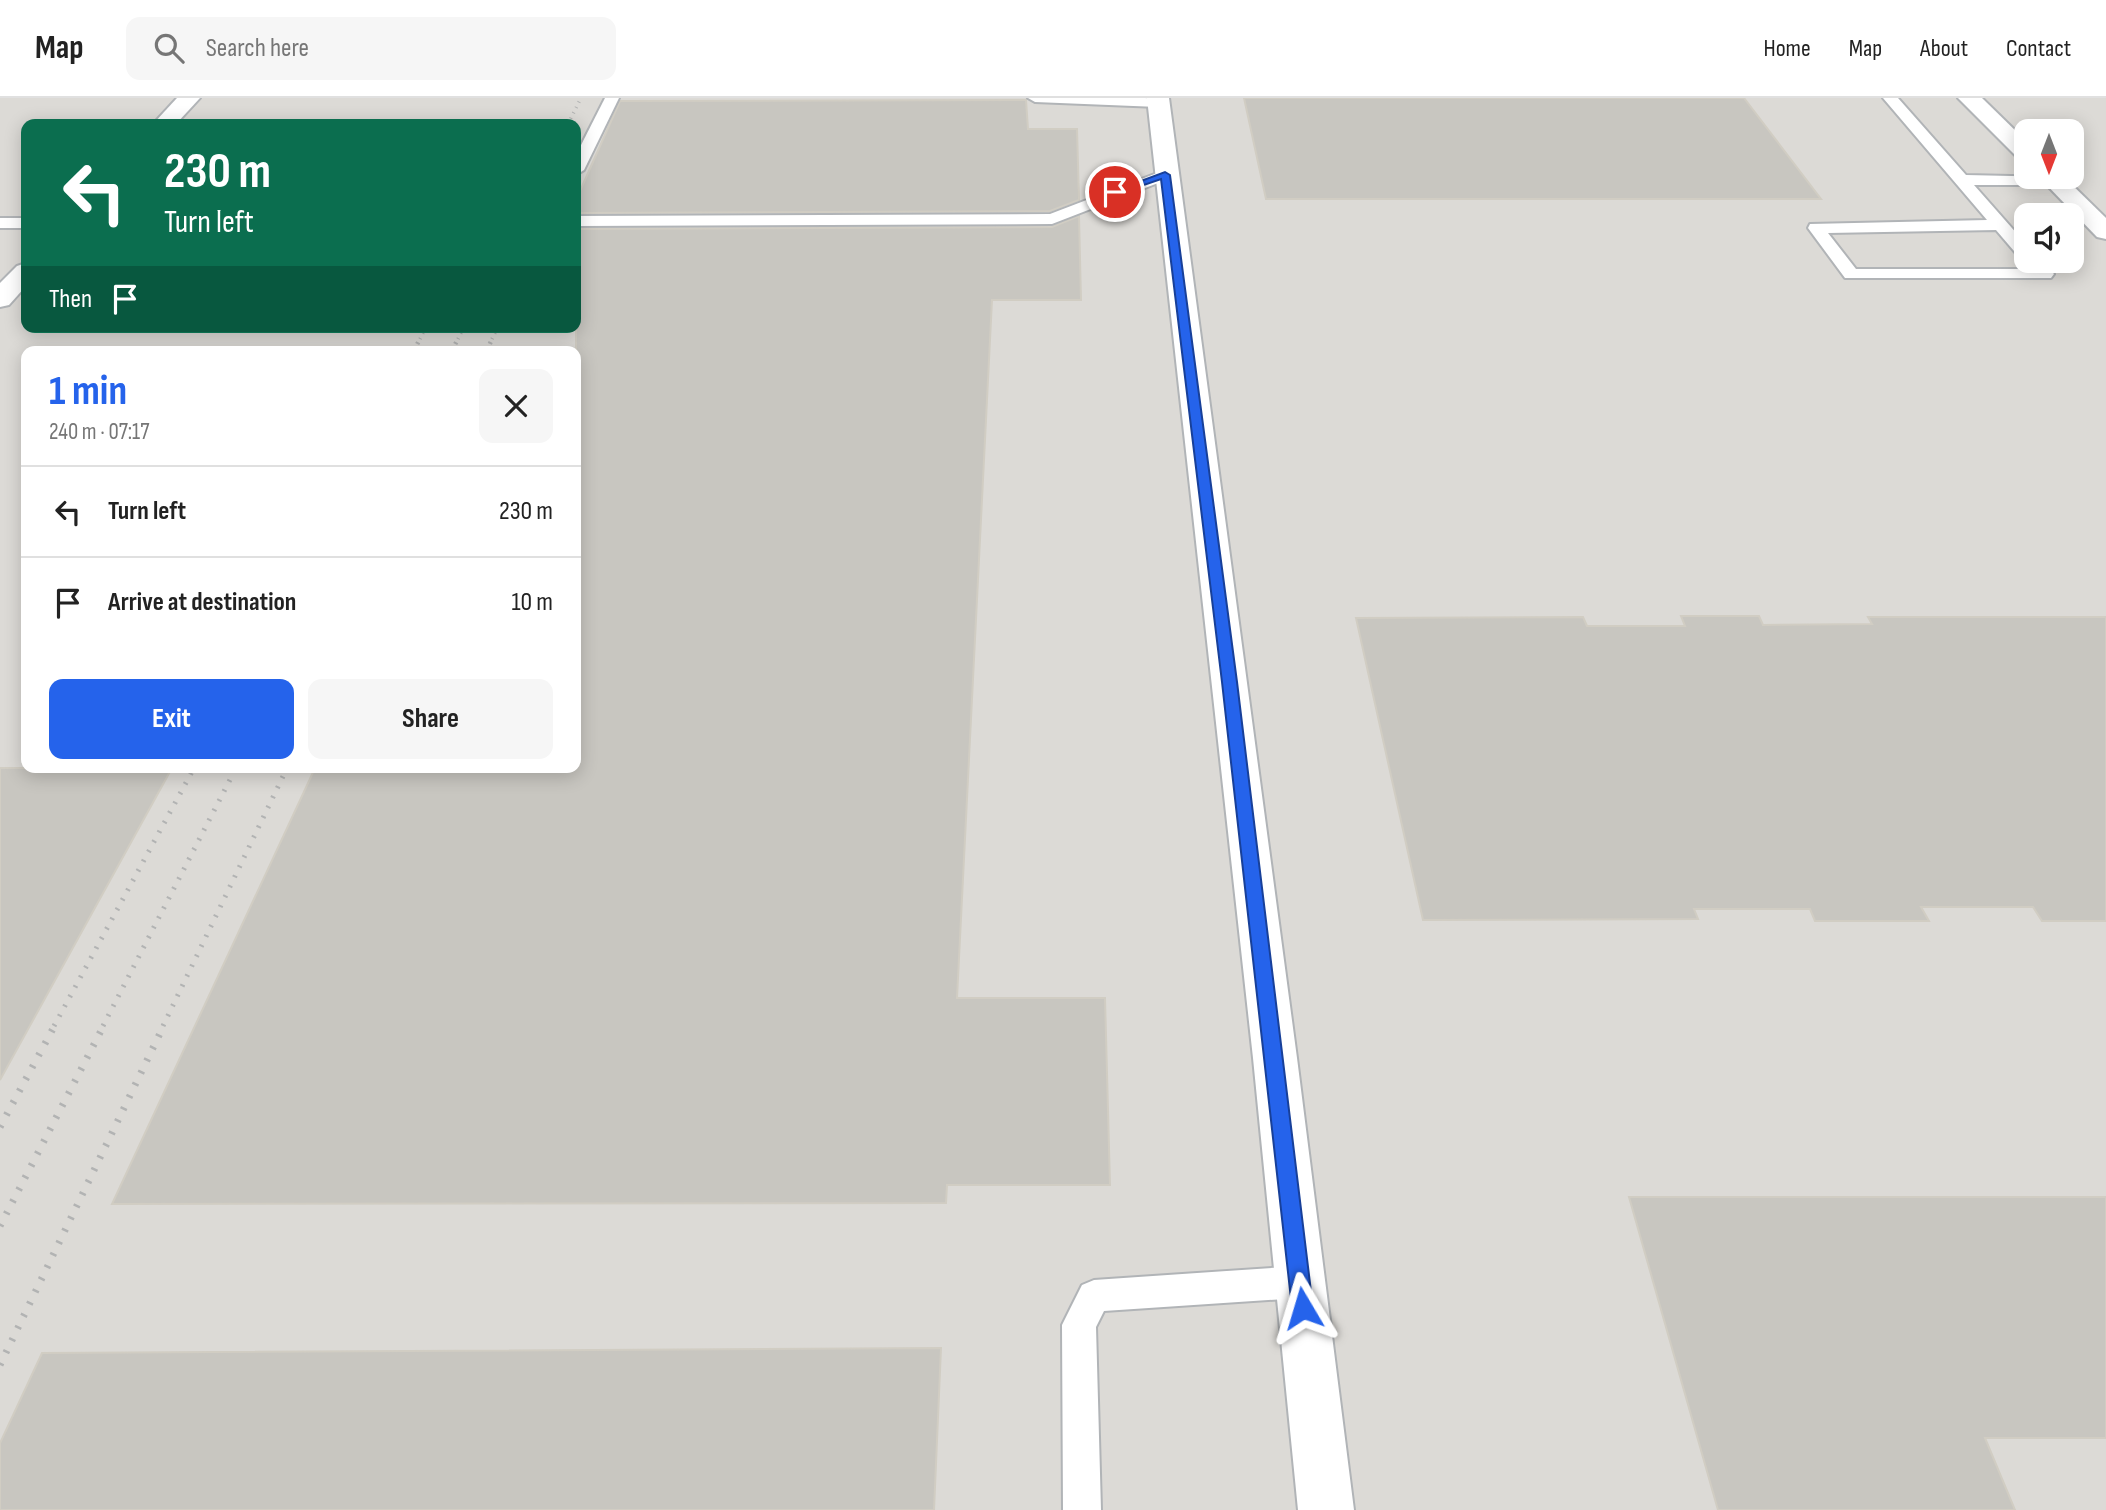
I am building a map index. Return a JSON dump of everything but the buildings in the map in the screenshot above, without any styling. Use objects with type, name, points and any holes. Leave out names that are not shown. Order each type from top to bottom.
[{"type":"street","points":[[169,119],[189,98]]},
{"type":"street","points":[[1969,98],[2014,141]]},
{"type":"street","points":[[1158,101],[1326,1510]]},
{"type":"street","points":[[2063,189],[2106,232]]},
{"type":"street","points":[[0,299],[21,276]]},
{"type":"lane","points":[[581,160],[612,98]]},
{"type":"lane","points":[[1035,98],[1158,101]]},
{"type":"lane","points":[[1890,98],[2014,241]]},
{"type":"lane","points":[[581,222],[1052,219],[1090,206],[1115,192],[1165,175]]},
{"type":"lane","points":[[1964,180],[2014,179]]},
{"type":"lane","points":[[0,223],[21,223]]},
{"type":"lane","points":[[2000,225],[1816,228],[1851,274],[2044,273]]},
{"type":"lane","points":[[1082,1510],[1079,1325],[1094,1296],[1300,1282]]},
{"type":"shaded area","points":[[0,98],[2106,98],[2106,1510],[0,1510]]},
{"type":"railway","points":[[570,119],[581,98]]},
{"type":"railway","points":[[421,337],[423,333]]},
{"type":"railway","points":[[459,337],[461,333]]},
{"type":"railway","points":[[493,337],[495,333]]},
{"type":"railway","points":[[416,346],[421,337]]},
{"type":"railway","points":[[454,346],[459,337]]},
{"type":"railway","points":[[489,346],[493,337]]},
{"type":"railway","points":[[54,1026],[191,773]]},
{"type":"railway","points":[[103,1026],[233,773]]},
{"type":"railway","points":[[163,1026],[285,773]]},
{"type":"railway","points":[[0,1127],[55,1025]]},
{"type":"railway","points":[[0,1226],[104,1025]]},
{"type":"railway","points":[[0,1365],[164,1025]]},
{"type":"route","points":[[1115,192],[1165,175],[1230,682],[1303,1308]]}]
